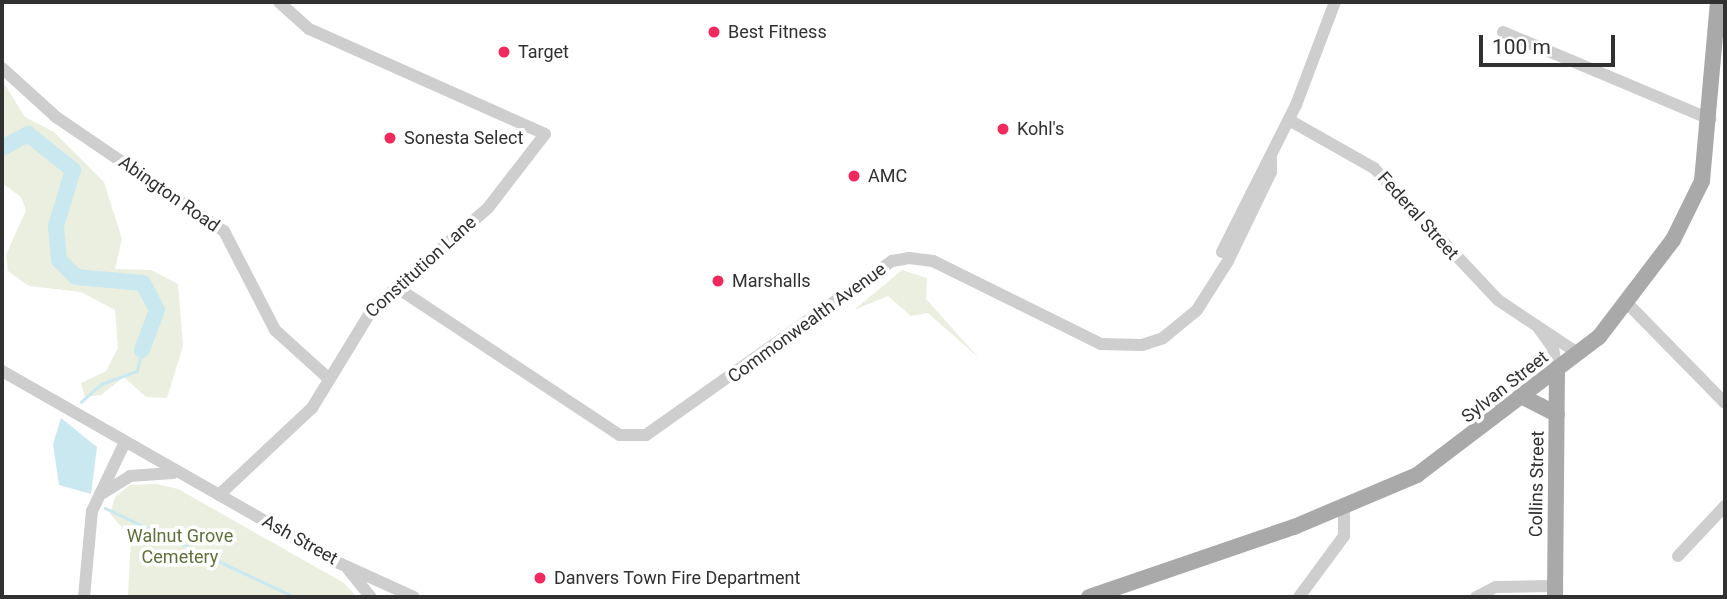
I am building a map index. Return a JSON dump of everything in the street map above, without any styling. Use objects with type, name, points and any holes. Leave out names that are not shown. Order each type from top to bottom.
[{"type":"main road","name":"Sylvan Street","points":[[1089,597],[1344,508],[1417,475],[1579,354],[1629,305],[1692,205],[1710,119],[1718,2]]},
{"type":"main road","name":"Collins Street","points":[[1555,592],[1557,371]]},
{"type":"main road","points":[[1523,397],[1557,414]]},
{"type":"street","name":"Constitution Lane","points":[[219,495],[292,429],[329,379],[357,327],[396,287],[488,208],[545,134],[309,29],[279,2]]},
{"type":"street","name":"Commonwealth Avenue","points":[[396,287],[609,428],[633,437],[660,429],[892,261],[933,261],[1069,331],[1123,346],[1153,342],[1182,324],[1220,266],[1261,168],[1271,159],[1289,120],[1335,2]]},
{"type":"street","points":[[1503,32],[1710,119]]},
{"type":"street","name":"Abington Road","points":[[2,68],[56,117],[224,231],[275,330],[329,379]]},
{"type":"street","name":"Federal Street","points":[[1289,120],[1374,168],[1484,288],[1579,354]]},
{"type":"street","points":[[1629,305],[1725,403]]},
{"type":"street","name":"Federal Street","points":[[1536,326],[1553,348],[1557,371]]},
{"type":"street","name":"Ash Street","points":[[2,371],[339,563],[414,597]]},
{"type":"street","points":[[83,597],[89,523],[125,442]]},
{"type":"street","name":"Ash Street","points":[[98,499],[119,481],[145,472],[189,478]]},
{"type":"street","points":[[1678,556],[1725,506]]},
{"type":"street","points":[[1299,597],[1343,536],[1344,508]]},
{"type":"street","points":[[339,563],[371,597]]},
{"type":"street","points":[[378,597],[393,587]]},
{"type":"street","points":[[1476,597],[1496,587],[1555,592]]},
{"type":"green space","points":[[2,80],[25,117],[54,132],[104,182],[122,239],[115,269],[151,270],[178,284],[183,346],[167,398],[146,397],[124,377],[101,395],[85,397],[81,383],[106,371],[118,348],[115,310],[81,292],[29,286],[8,271],[6,255],[26,210],[21,197],[2,183]]},
{"type":"green space","points":[[902,270],[927,278],[926,299],[979,358],[928,313],[911,316],[888,296],[854,310]]},
{"type":"green space","name":"Walnut Grove Cemetery","points":[[156,484],[178,489],[344,583],[357,597],[128,596],[131,537],[110,514],[115,497],[130,485]]},
{"type":"water","points":[[61,418],[97,447],[91,494],[59,485],[53,444]]},
{"type":"waterway","points":[[2,148],[28,134],[73,170],[56,226],[59,260],[76,277],[143,283],[157,310],[142,350]]},
{"type":"waterway","points":[[81,402],[101,384],[137,371],[142,350]]},
{"type":"waterway","points":[[105,508],[295,597]]},
{"type":"place","name":"Best Fitness","points":[[714,32]]},
{"type":"place","name":"Target","points":[[504,52]]},
{"type":"place","name":"Kohl's","points":[[1003,129]]},
{"type":"place","name":"Sonesta Select","points":[[390,138]]},
{"type":"place","name":"AMC","points":[[854,176]]},
{"type":"place","name":"Marshalls","points":[[718,281]]},
{"type":"place","name":"Danvers Town Fire Department","points":[[540,578]]}]
